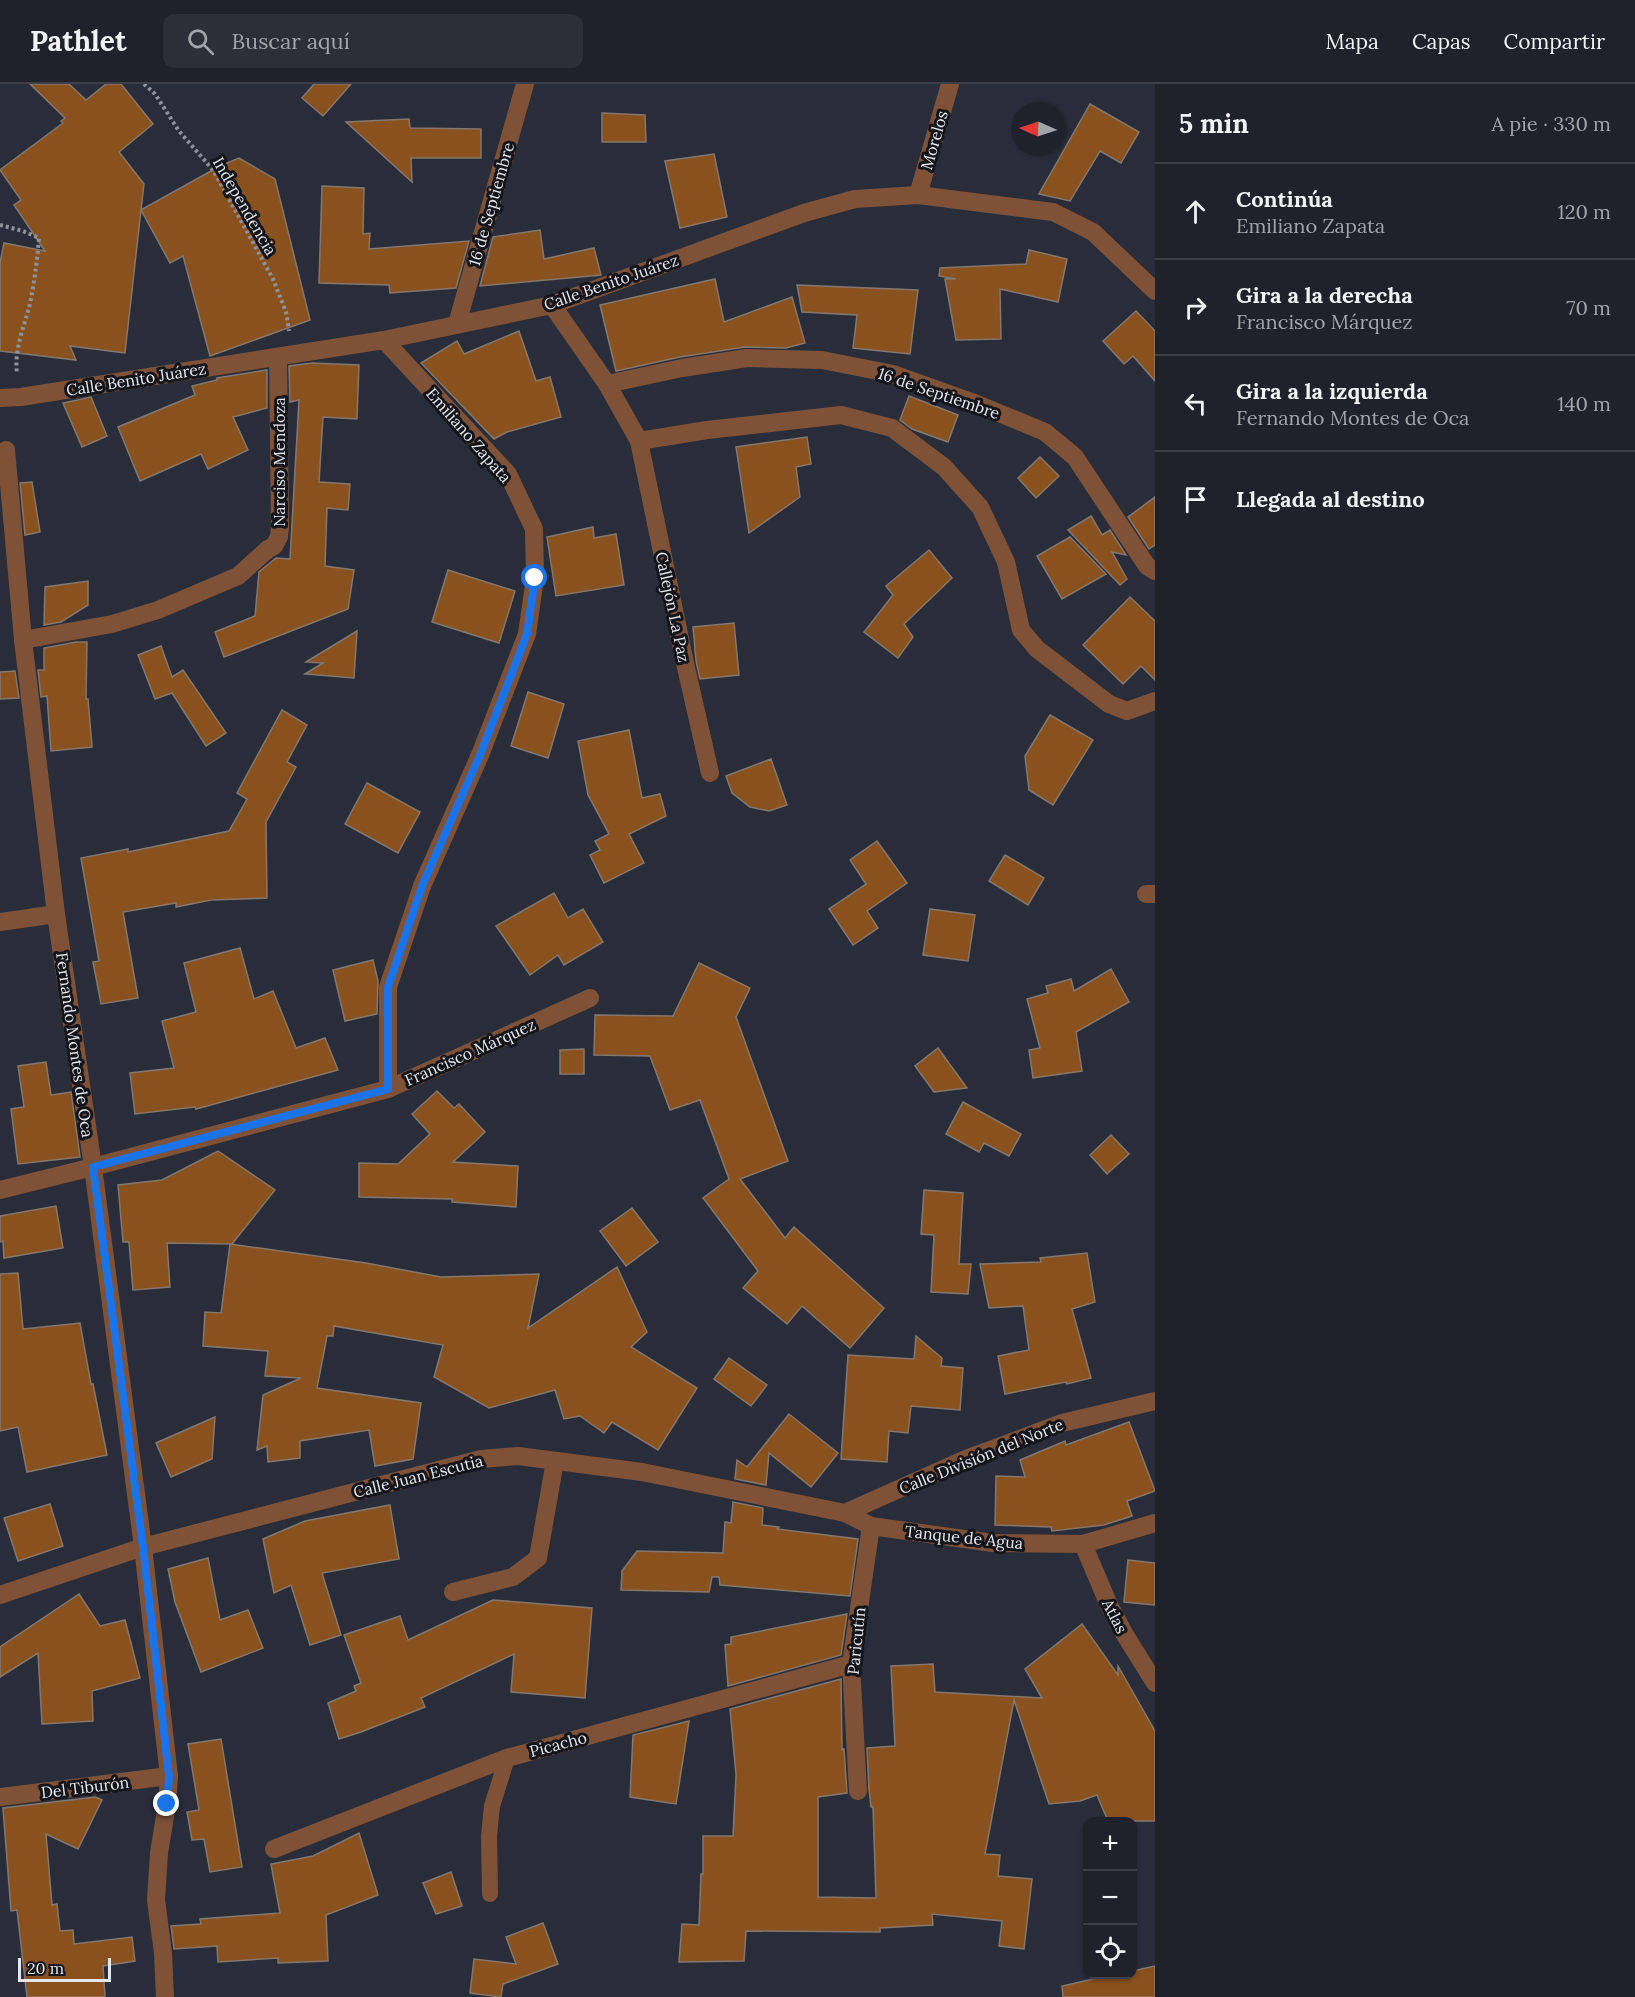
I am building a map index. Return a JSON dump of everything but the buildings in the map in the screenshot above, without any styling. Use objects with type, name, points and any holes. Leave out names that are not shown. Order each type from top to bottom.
[{"type":"street","name":"16 de Septiembre","points":[[457,324],[525,84]]},
{"type":"street","name":"Morelos","points":[[918,195],[950,84]]},
{"type":"street","name":"Calle Benito Juárez","points":[[0,398],[21,397],[384,340],[552,305],[804,213],[855,199],[918,195],[1053,212],[1093,232],[1155,291]]},
{"type":"street","points":[[552,305],[607,384],[639,441],[707,430],[841,416],[892,428],[944,467],[980,507],[1006,562],[1021,630],[1037,649],[1109,704],[1127,711],[1155,701]]},
{"type":"street","name":"Emiliano Zapata","points":[[384,340],[508,474],[534,529],[535,578],[527,634],[480,755],[422,886],[388,987],[388,1089]]},
{"type":"street","name":"Narciso Mendoza","points":[[23,640],[112,624],[158,610],[238,576],[274,546],[279,537],[280,527],[286,356]]},
{"type":"street","name":"16 de Septiembre","points":[[607,384],[682,368],[747,358],[822,360],[893,374],[977,404],[1045,432],[1075,457],[1147,566],[1155,571]]},
{"type":"street","name":"Callejón La Paz","points":[[639,441],[710,773]]},
{"type":"street","name":"Fernando Montes de Oca","points":[[6,450],[23,640],[56,914],[93,1167],[143,1547],[169,1776],[159,1853],[156,1900],[163,1953],[165,1997]]},
{"type":"street","points":[[0,922],[56,914]]},
{"type":"street","name":"Francisco Márquez","points":[[0,1190],[388,1089],[590,998]]},
{"type":"street","name":"Calle División del Norte","points":[[845,1513],[966,1459],[1062,1423],[1155,1401]]},
{"type":"street","name":"Calle Juan Escutia","points":[[0,1594],[143,1547],[482,1458],[518,1456],[642,1472],[845,1513]]},
{"type":"street","points":[[453,1592],[513,1577],[538,1558],[555,1461]]},
{"type":"street","name":"Tanque de Agua","points":[[845,1513],[871,1526],[993,1543],[1083,1545],[1155,1523]]},
{"type":"street","name":"Paricutín","points":[[858,1791],[851,1664],[871,1526]]},
{"type":"street","name":"Atlas","points":[[1083,1545],[1108,1605],[1155,1683]]},
{"type":"street","name":"Picacho","points":[[274,1849],[507,1758],[851,1664]]},
{"type":"street","name":"Del Tiburón","points":[[0,1797],[169,1776]]},
{"type":"lane","points":[[490,1894],[489,1836],[492,1806],[507,1758]]},
{"type":"path","name":"Independencia","points":[[144,84],[155,94],[179,131],[213,170],[273,279],[286,312],[286,356]]},
{"type":"path","points":[[0,225],[39,238],[37,264],[16,363],[21,397]]},
{"type":"route","points":[[167,1804],[169,1776],[143,1547],[93,1167],[388,1089],[388,987],[422,886],[480,755],[527,634],[535,578]]}]
